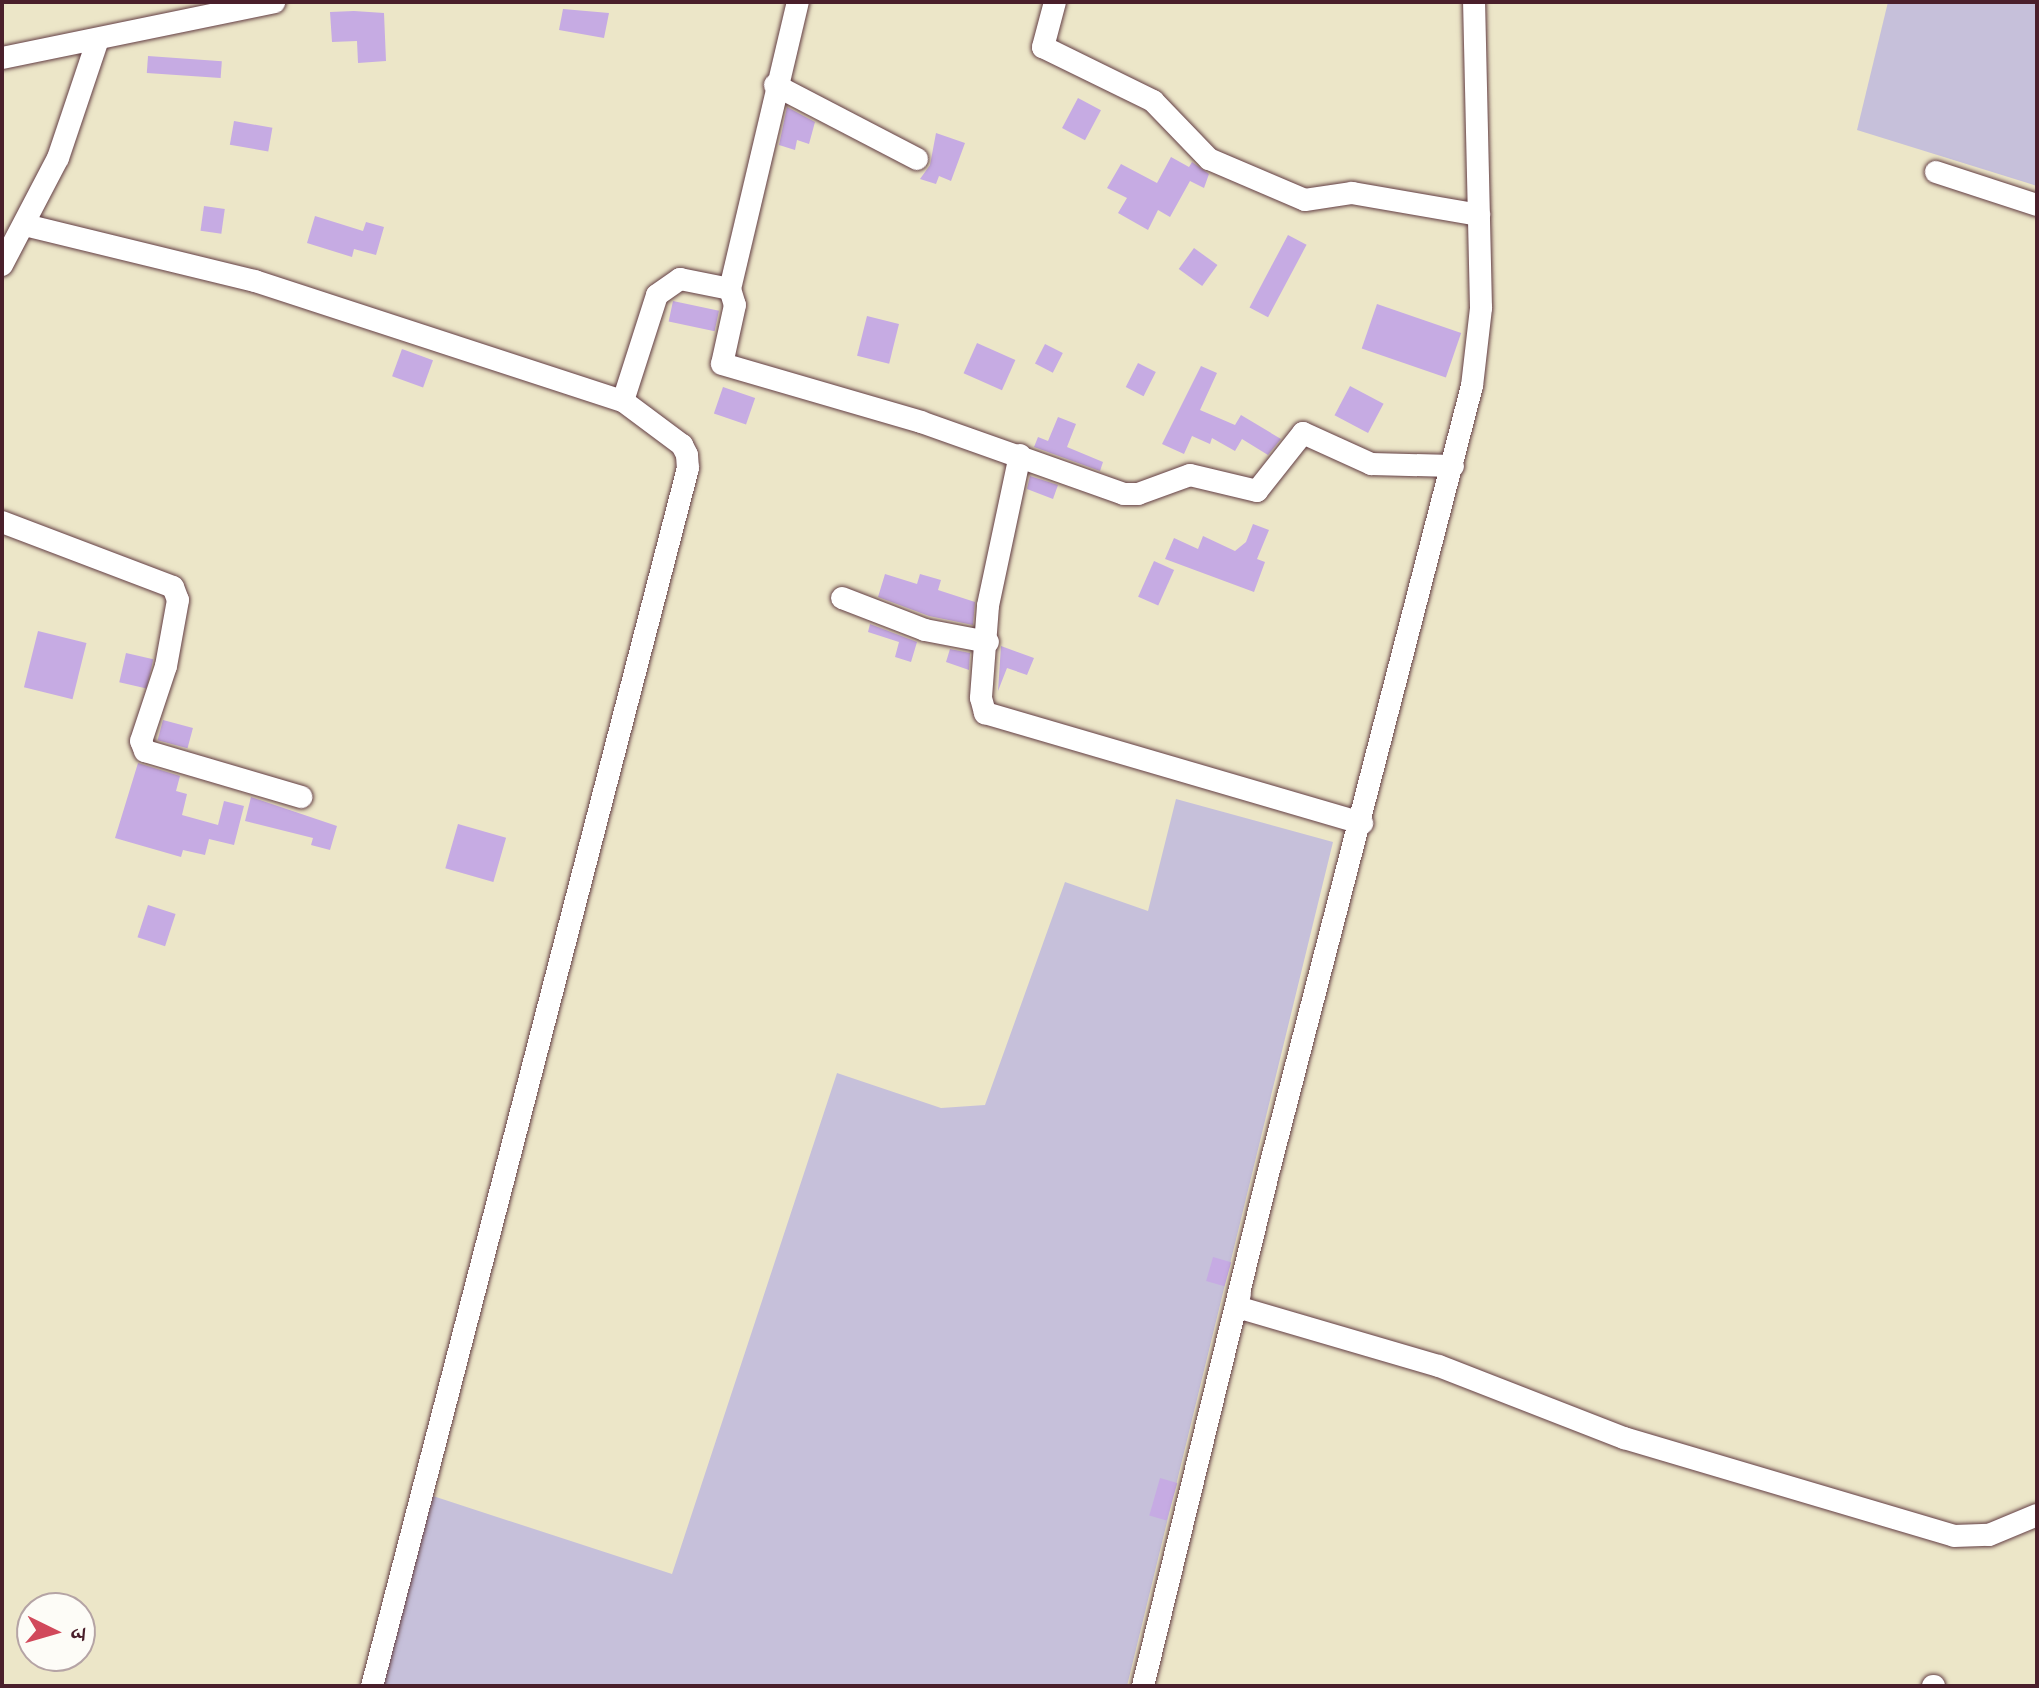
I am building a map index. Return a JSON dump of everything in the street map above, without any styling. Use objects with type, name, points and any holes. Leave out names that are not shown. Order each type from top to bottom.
[{"type":"street","points":[[2,58],[97,42],[274,2]]},
{"type":"street","points":[[798,2],[775,85],[730,289],[735,305],[722,364],[1020,455],[1130,495],[1190,475],[1257,491],[1303,433],[1371,464],[1453,466]]},
{"type":"street","points":[[1055,2],[1043,47],[1153,101],[1209,159],[1305,200],[1352,193],[1479,215]]},
{"type":"street","points":[[1143,1686],[1243,1303],[1453,466],[1480,332],[1474,2]]},
{"type":"street","points":[[2,265],[58,158],[97,42]]},
{"type":"street","points":[[775,85],[917,159]]},
{"type":"street","points":[[1936,172],[2037,205]]},
{"type":"street","points":[[25,225],[255,281],[623,401],[682,445],[688,468],[372,1686]]},
{"type":"street","points":[[623,401],[657,295],[680,279],[730,289]]},
{"type":"street","points":[[1020,455],[990,589],[981,698],[990,718],[1362,823]]},
{"type":"street","points":[[2,522],[173,587],[178,600],[166,666],[141,741],[145,751],[301,797]]},
{"type":"street","points":[[842,598],[925,630],[988,642]]},
{"type":"street","points":[[1243,1303],[1439,1366],[1624,1438],[1954,1536],[1989,1535],[2037,1515]]},
{"type":"shaded area","points":[[1888,2],[2037,2],[2037,186],[1857,130]]},
{"type":"shaded area","points":[[1176,799],[1333,842],[1127,1686],[383,1686],[433,1496],[672,1574],[837,1073],[941,1108],[985,1105],[1065,882],[1148,911]]},
{"type":"building","points":[[563,9],[609,13],[604,38],[559,30]]},
{"type":"building","points":[[330,12],[384,13],[386,61],[358,63],[357,41],[332,42]]},
{"type":"building","points":[[148,56],[222,61],[221,78],[147,73]]},
{"type":"building","points":[[1078,98],[1101,110],[1085,140],[1062,128]]},
{"type":"building","points":[[787,107],[815,122],[809,144],[797,140],[795,150],[779,145]]},
{"type":"building","points":[[234,121],[272,128],[268,151],[230,145]]},
{"type":"building","points":[[936,133],[965,143],[951,181],[939,176],[936,184],[920,179],[930,165]]},
{"type":"building","points":[[1171,157],[1189,167],[1192,162],[1209,174],[1204,188],[1190,181],[1170,217],[1158,210],[1148,230],[1118,213],[1127,198],[1107,188],[1121,164],[1157,183]]},
{"type":"building","points":[[204,206],[225,209],[221,234],[201,231]]},
{"type":"building","points":[[315,216],[363,231],[366,222],[384,227],[376,255],[354,249],[352,257],[307,243]]},
{"type":"building","points":[[1288,235],[1307,245],[1268,317],[1250,307]]},
{"type":"building","points":[[1194,248],[1217,265],[1202,286],[1179,269]]},
{"type":"building","points":[[673,301],[719,311],[715,331],[669,322]]},
{"type":"building","points":[[1377,304],[1461,333],[1446,377],[1362,348]]},
{"type":"building","points":[[867,316],[899,324],[889,364],[857,356]]},
{"type":"building","points":[[977,343],[1015,360],[1002,390],[964,373]]},
{"type":"building","points":[[1045,344],[1063,353],[1053,373],[1035,364]]},
{"type":"building","points":[[402,349],[433,360],[423,388],[392,376]]},
{"type":"building","points":[[1138,363],[1156,372],[1144,396],[1126,387]]},
{"type":"building","points":[[1201,366],[1217,373],[1200,410],[1235,425],[1241,415],[1281,439],[1268,455],[1242,439],[1235,451],[1212,438],[1210,444],[1192,436],[1184,454],[1162,444]]},
{"type":"building","points":[[1350,386],[1384,404],[1368,433],[1335,415]]},
{"type":"building","points":[[723,387],[755,398],[746,425],[714,413]]},
{"type":"building","points":[[1058,417],[1076,424],[1067,447],[1103,462],[1100,471],[1034,447],[1038,437],[1048,441]]},
{"type":"building","points":[[1030,476],[1058,485],[1053,499],[1027,489]]},
{"type":"building","points":[[1253,524],[1269,530],[1257,559],[1265,562],[1254,592],[1165,559],[1174,538],[1198,549],[1203,536],[1235,551],[1246,542]]},
{"type":"building","points":[[1154,561],[1174,570],[1158,606],[1138,597]]},
{"type":"building","points":[[885,574],[917,584],[920,574],[941,580],[938,590],[975,602],[973,625],[929,616],[878,597]]},
{"type":"building","points":[[870,624],[917,642],[911,662],[895,657],[899,642],[868,632]]},
{"type":"building","points":[[38,631],[87,643],[72,699],[24,687]]},
{"type":"building","points":[[1001,646],[1034,658],[1027,675],[1007,668],[998,691]]},
{"type":"building","points":[[950,649],[970,653],[969,670],[946,662]]},
{"type":"building","points":[[126,653],[153,659],[147,689],[119,682]]},
{"type":"building","points":[[163,720],[193,728],[188,748],[158,740]]},
{"type":"building","points":[[138,763],[180,776],[176,791],[187,794],[182,815],[218,825],[224,801],[244,806],[234,845],[209,839],[205,855],[183,850],[181,857],[115,838]]},
{"type":"building","points":[[251,797],[337,826],[330,850],[311,845],[313,838],[245,821]]},
{"type":"building","points":[[458,824],[506,838],[493,882],[445,868]]},
{"type":"building","points":[[148,905],[176,914],[165,946],[137,937]]},
{"type":"building","points":[[1213,1257],[1231,1262],[1224,1286],[1206,1281]]},
{"type":"building","points":[[1160,1478],[1177,1483],[1167,1520],[1149,1515]]}]
